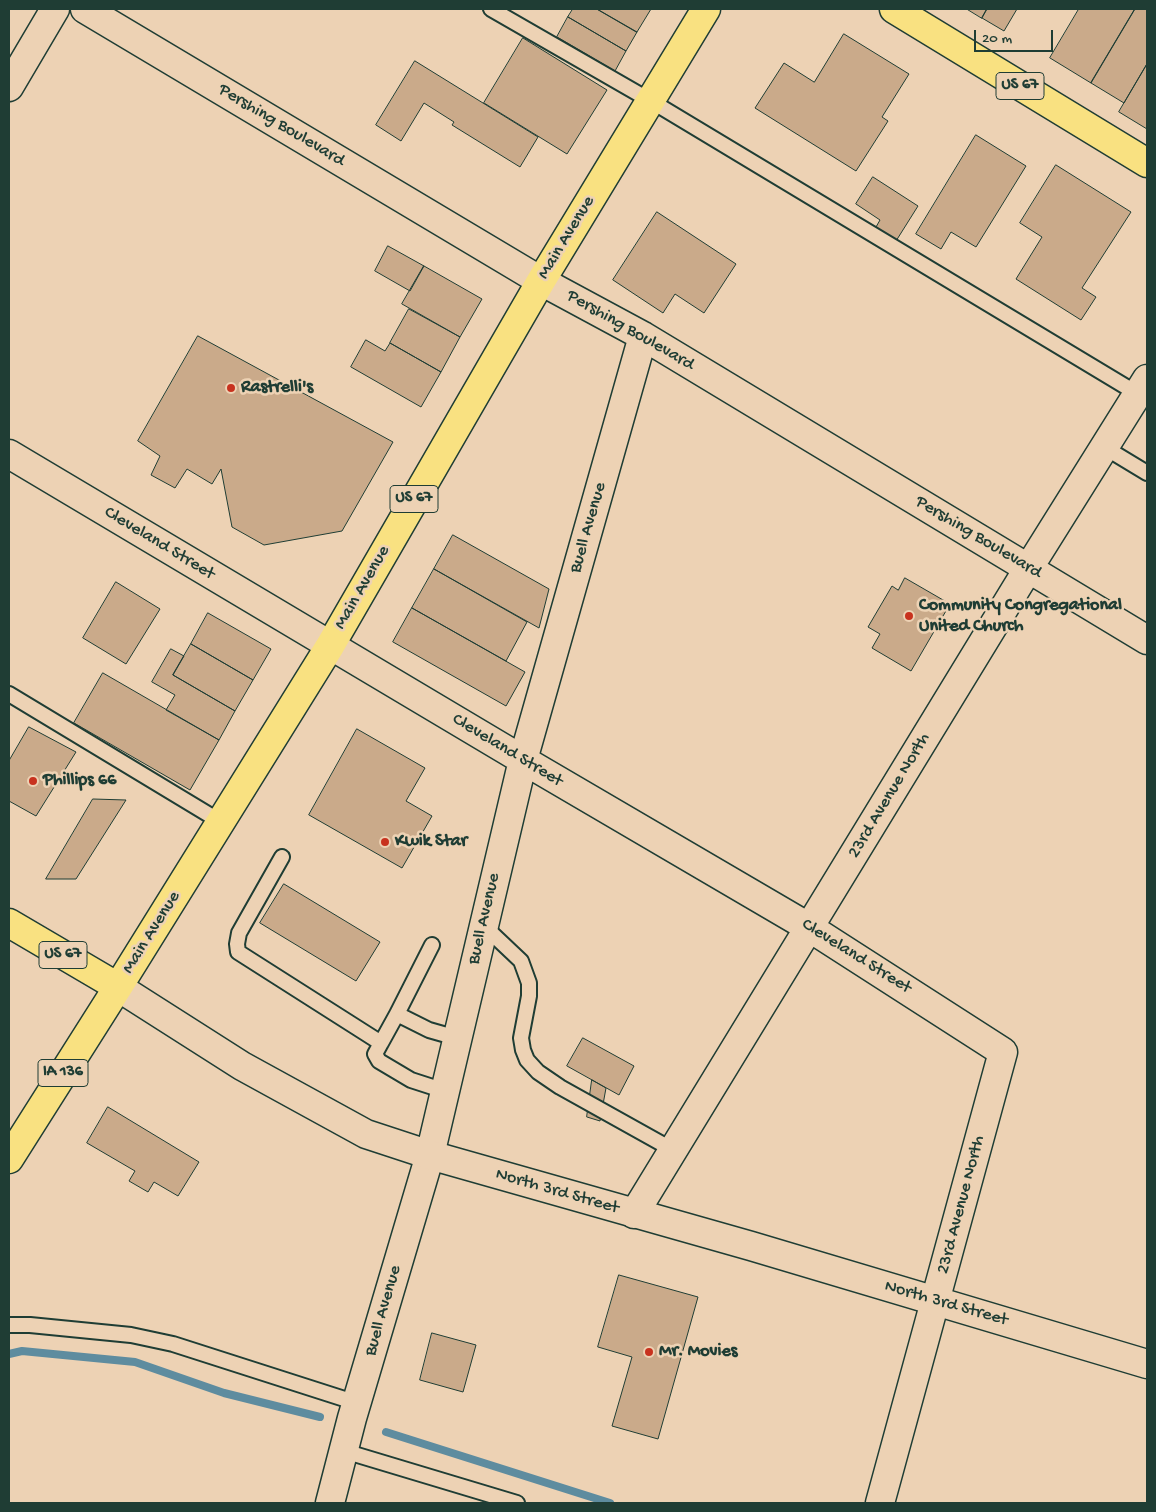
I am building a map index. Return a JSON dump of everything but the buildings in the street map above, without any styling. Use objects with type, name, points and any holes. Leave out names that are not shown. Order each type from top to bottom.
[{"type":"main road","name":"Main Avenue","points":[[9,1159],[330,646],[541,281],[706,9]]},
{"type":"main road","name":"US 67","points":[[894,9],[1147,163]]},
{"type":"main road","name":"North 3rd Street","points":[[9,923],[118,987]]},
{"type":"street","points":[[9,87],[55,9]]},
{"type":"street","name":"Pershing Boulevard","points":[[86,9],[541,281],[643,336],[1147,640]]},
{"type":"street","name":"Buell Avenue","points":[[330,1503],[357,1403],[430,1155],[523,760],[643,336]]},
{"type":"street","name":"23rd Avenue North","points":[[634,1214],[1028,569],[1143,386]]},
{"type":"street","name":"Cleveland Street","points":[[9,454],[330,646],[810,928],[1003,1052]]},
{"type":"street","name":"North 3rd Street","points":[[118,987],[242,1066],[366,1134],[430,1155],[1147,1364]]},
{"type":"street","name":"23rd Avenue North","points":[[880,1503],[1003,1052]]},
{"type":"lane","points":[[491,9],[1143,386]]},
{"type":"lane","points":[[1104,447],[1147,473]]},
{"type":"lane","points":[[9,694],[221,822]]},
{"type":"lane","points":[[282,857],[239,933],[238,952],[381,1043]]},
{"type":"lane","points":[[484,926],[521,961],[530,983],[521,1038],[522,1050],[527,1060],[538,1072],[560,1087],[673,1150]]},
{"type":"lane","points":[[432,945],[375,1054],[378,1062],[411,1080],[445,1091]]},
{"type":"lane","points":[[397,1014],[429,1030],[457,1038]]},
{"type":"lane","points":[[9,1325],[30,1325],[122,1334],[173,1344],[357,1403]]},
{"type":"lane","points":[[344,1451],[517,1503]]},
{"type":"waterway","points":[[9,1354],[22,1351],[135,1362],[224,1393],[320,1417]]},
{"type":"waterway","points":[[386,1432],[610,1503]]},
{"type":"place","name":"Rastrelli's","points":[[231,388]]},
{"type":"place","name":"Community Congregational United Church","points":[[909,616]]},
{"type":"place","name":"Phillips 66","points":[[33,781]]},
{"type":"place","name":"Kwik Star","points":[[385,842]]},
{"type":"place","name":"Mr. Movies","points":[[649,1352]]}]
